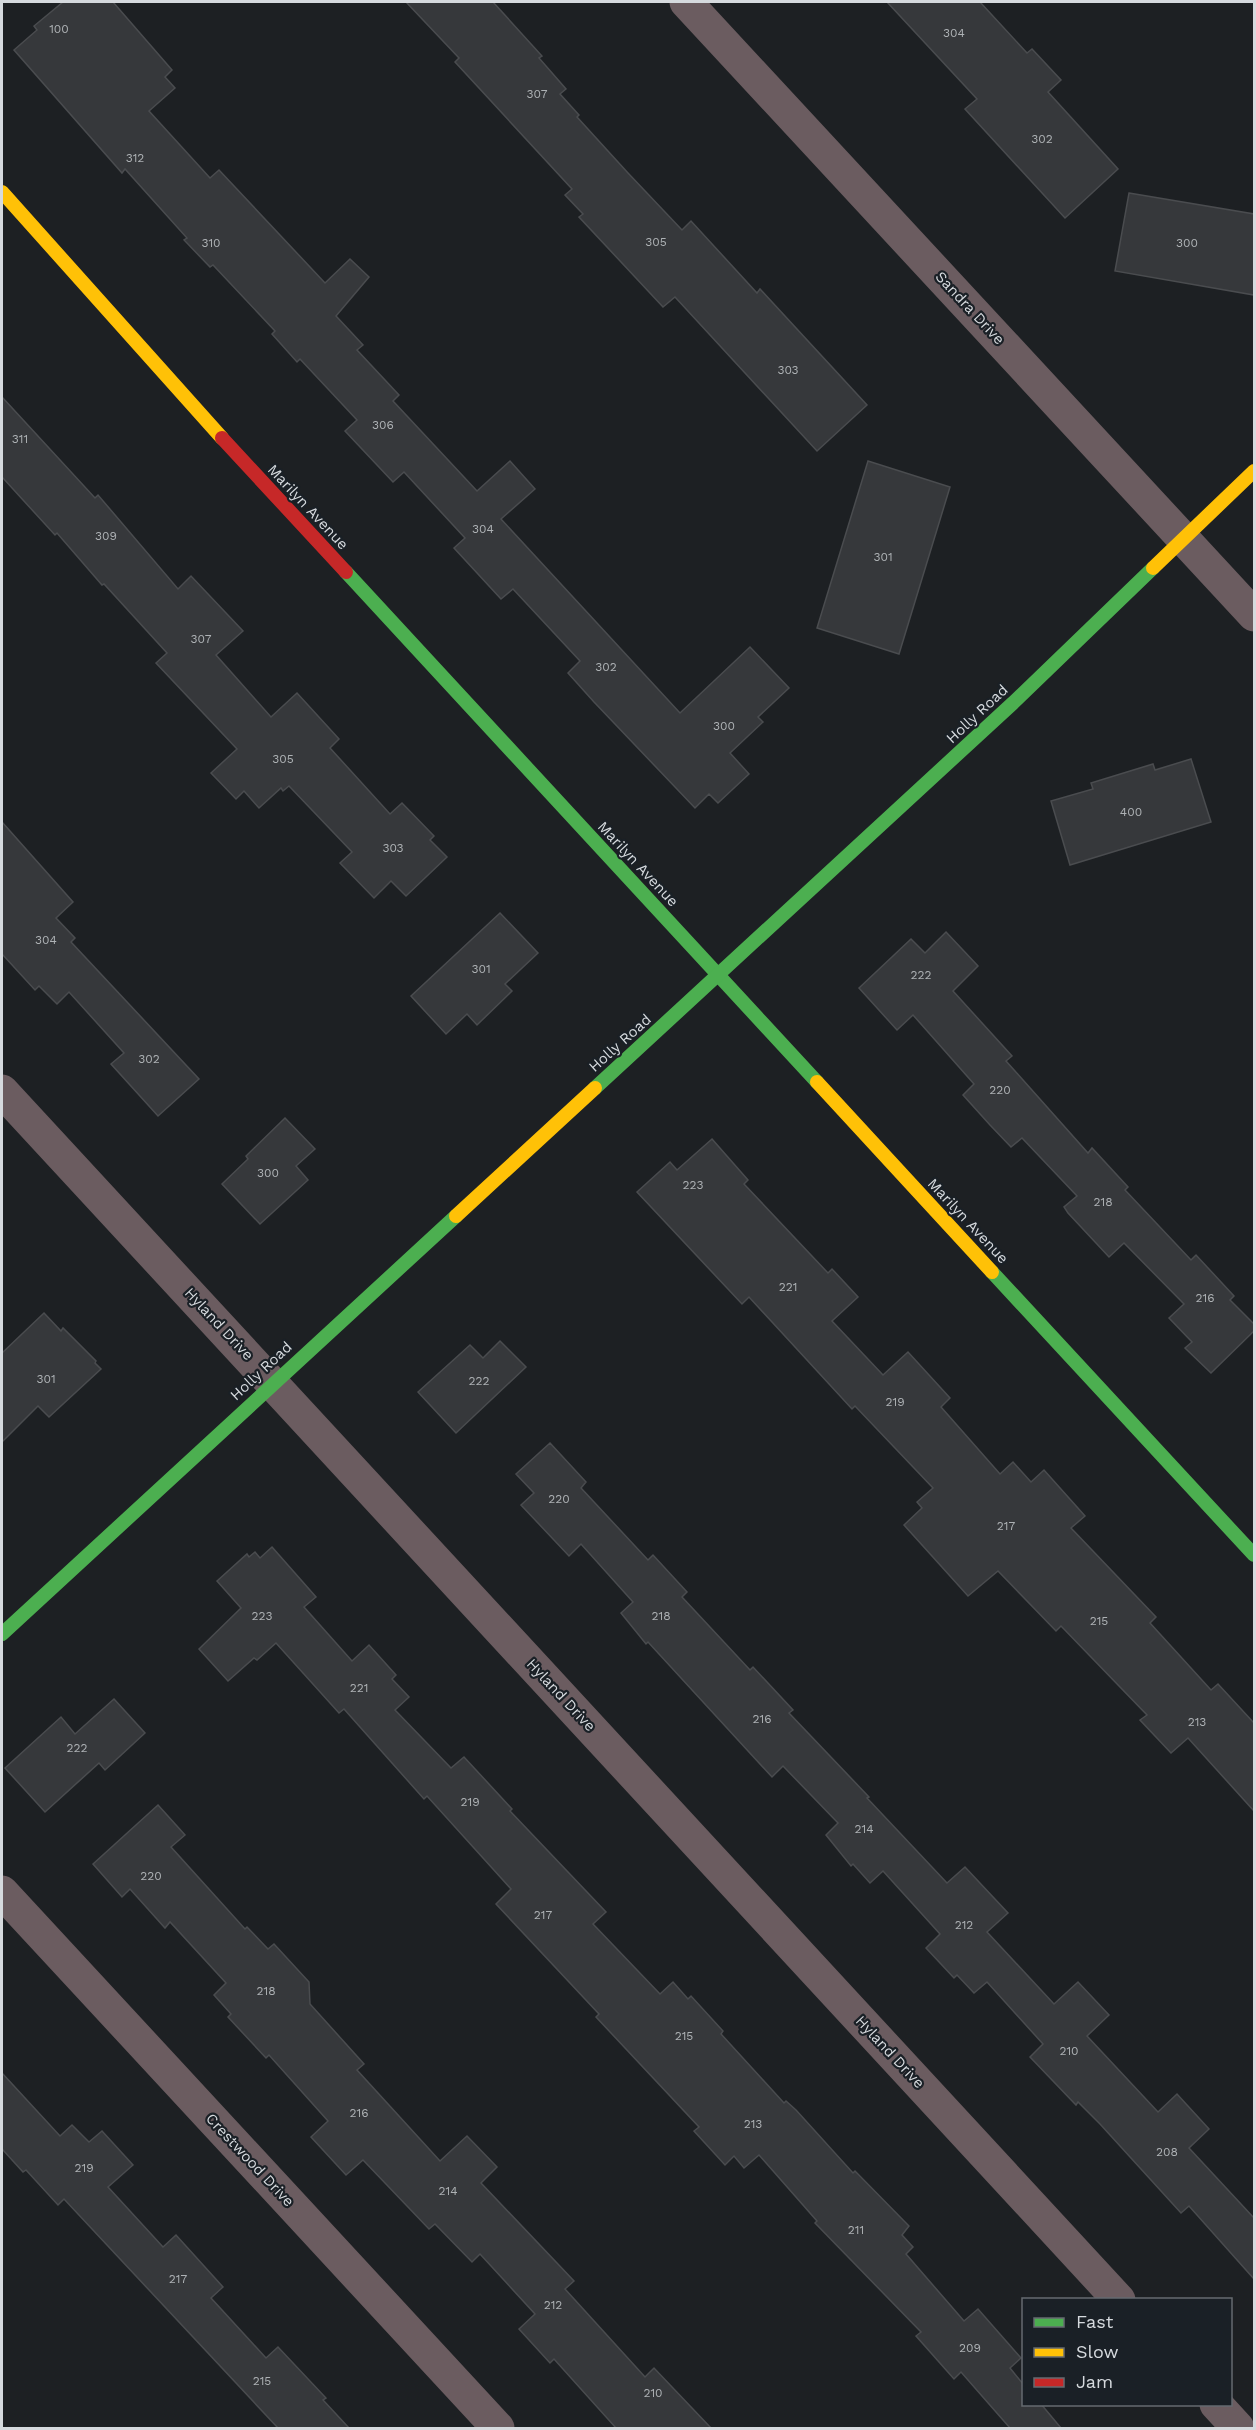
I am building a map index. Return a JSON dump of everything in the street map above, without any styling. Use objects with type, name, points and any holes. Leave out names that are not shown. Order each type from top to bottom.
[{"type":"street","name":"Sandra Drive","points":[[686,2],[1254,615]]},
{"type":"street","name":"Marilyn Avenue","points":[[2,192],[266,486],[1254,1555]]},
{"type":"street","name":"Holly Road","points":[[2,1634],[1013,703],[1185,540],[1254,471]]},
{"type":"street","name":"Hyland Drive","points":[[2,1091],[1117,2298]]},
{"type":"street","name":"Crestwood Drive","points":[[2,1892],[498,2428]]},
{"type":"street","points":[[1218,2406],[1238,2428]]},
{"type":"building","points":[[63,2],[113,2],[172,70],[165,77],[175,88],[149,111],[210,178],[219,170],[325,283],[350,259],[369,277],[336,316],[363,345],[357,350],[399,395],[393,401],[477,491],[510,461],[535,489],[501,519],[680,713],[750,647],[789,688],[758,717],[763,722],[730,753],[749,774],[718,803],[709,794],[695,808],[594,702],[568,673],[580,661],[513,589],[501,599],[454,548],[465,538],[404,472],[393,482],[345,431],[357,420],[300,359],[297,362],[272,334],[275,331],[213,265],[210,267],[184,240],[187,238],[125,169],[122,173],[14,50],[37,30],[34,26]]},
{"type":"building","points":[[406,2],[493,2],[542,56],[539,58],[566,89],[560,94],[579,115],[577,117],[628,173],[682,230],[691,221],[757,293],[760,289],[867,405],[817,451],[675,297],[663,307],[579,217],[583,214],[565,195],[572,189],[455,62],[459,58]]},
{"type":"building","points":[[887,2],[980,2],[1027,53],[1032,49],[1061,80],[1048,92],[1118,169],[1065,218],[965,109],[977,99]]},
{"type":"building","points":[[1129,193],[1254,214],[1254,295],[1115,271]]},
{"type":"building","points":[[2,397],[95,498],[98,495],[178,589],[191,576],[243,631],[216,655],[271,717],[297,693],[339,739],[330,748],[390,814],[402,803],[434,836],[430,840],[447,857],[406,896],[391,881],[374,898],[340,863],[352,852],[289,786],[283,791],[281,788],[259,808],[244,791],[236,799],[211,773],[237,749],[156,663],[167,653],[104,584],[102,585],[57,533],[55,535],[2,477]]},
{"type":"building","points":[[868,461],[950,487],[899,654],[817,628]]},
{"type":"building","points":[[1191,759],[1211,822],[1070,865],[1051,801],[1093,789],[1091,783],[1153,764],[1155,770]]},
{"type":"building","points":[[2,822],[73,902],[56,918],[75,938],[71,942],[199,1079],[158,1116],[111,1064],[124,1053],[69,992],[57,1004],[39,986],[35,990],[2,954]]},
{"type":"building","points":[[500,913],[538,953],[505,984],[512,991],[477,1025],[467,1014],[446,1034],[411,996]]},
{"type":"building","points":[[946,932],[978,966],[953,991],[1012,1056],[1006,1061],[1088,1153],[1092,1148],[1128,1187],[1125,1190],[1191,1260],[1196,1255],[1234,1296],[1230,1300],[1254,1324],[1254,1331],[1211,1373],[1185,1348],[1192,1342],[1169,1318],[1184,1304],[1124,1243],[1109,1257],[1064,1207],[1077,1196],[1022,1138],[1011,1147],[990,1125],[963,1095],[974,1084],[913,1015],[897,1030],[859,988],[911,939],[925,953]]},
{"type":"building","points":[[285,1118],[315,1149],[296,1166],[308,1180],[260,1224],[222,1184],[248,1159],[246,1156]]},
{"type":"building","points":[[712,1139],[748,1180],[744,1184],[828,1273],[832,1269],[858,1297],[832,1321],[883,1375],[908,1352],[950,1398],[941,1407],[1000,1474],[1013,1462],[1031,1482],[1044,1470],[1085,1516],[1071,1528],[1156,1617],[1150,1623],[1211,1690],[1218,1684],[1254,1723],[1254,1811],[1188,1738],[1171,1753],[1140,1720],[1147,1715],[1061,1626],[1056,1631],[998,1571],[968,1596],[904,1525],[922,1508],[917,1502],[933,1488],[855,1406],[852,1409],[749,1297],[742,1304],[637,1192],[670,1162],[677,1170]]},
{"type":"building","points":[[44,1313],[61,1331],[63,1328],[101,1369],[49,1417],[38,1406],[2,1442],[2,1353]]},
{"type":"building","points":[[500,1341],[526,1367],[456,1433],[418,1392],[470,1345],[483,1358]]},
{"type":"building","points":[[550,1443],[586,1482],[581,1488],[648,1560],[653,1555],[687,1592],[682,1597],[750,1670],[753,1667],[793,1710],[789,1713],[947,1883],[965,1867],[1008,1913],[987,1932],[1054,2004],[1078,1982],[1109,2015],[1087,2036],[1158,2112],[1177,2094],[1209,2129],[1189,2148],[1254,2218],[1254,2279],[1189,2206],[1181,2213],[1100,2124],[1078,2102],[1076,2105],[1030,2057],[1043,2044],[987,1982],[974,1993],[957,1975],[954,1978],[926,1948],[940,1934],[883,1871],[870,1883],[853,1864],[851,1866],[826,1835],[838,1823],[783,1766],[772,1777],[648,1642],[646,1644],[621,1613],[633,1602],[581,1544],[569,1556],[521,1505],[534,1493],[516,1474]]},
{"type":"building","points":[[272,1547],[316,1597],[304,1607],[352,1661],[369,1645],[396,1675],[392,1679],[409,1697],[395,1710],[451,1768],[464,1757],[512,1809],[510,1811],[606,1912],[593,1924],[660,1994],[673,1982],[688,1999],[691,1996],[723,2031],[721,2034],[784,2103],[786,2101],[796,2110],[853,2173],[855,2171],[909,2226],[902,2235],[913,2247],[906,2254],[964,2321],[978,2309],[1021,2358],[1010,2368],[1022,2383],[1022,2406],[1043,2406],[1061,2428],[1010,2428],[961,2372],[954,2379],[916,2336],[921,2332],[815,2223],[817,2221],[759,2155],[744,2168],[734,2156],[725,2165],[694,2131],[699,2127],[596,2017],[599,2014],[496,1904],[511,1889],[427,1796],[424,1799],[344,1709],[339,1713],[276,1643],[257,1660],[254,1658],[228,1681],[199,1649],[241,1608],[217,1581],[247,1554],[249,1557],[255,1552],[260,1558]]},
{"type":"building","points":[[114,1699],[145,1733],[105,1770],[99,1763],[45,1812],[5,1768],[61,1717],[75,1734]]},
{"type":"building","points":[[158,1805],[185,1835],[171,1847],[245,1929],[247,1927],[268,1949],[274,1944],[309,1982],[310,2004],[364,2064],[357,2070],[440,2161],[467,2136],[497,2167],[481,2183],[574,2281],[565,2289],[645,2377],[654,2368],[711,2428],[616,2428],[554,2359],[550,2363],[519,2329],[535,2314],[480,2254],[472,2262],[435,2224],[429,2229],[363,2160],[346,2175],[311,2137],[328,2121],[269,2055],[266,2058],[228,2017],[231,2014],[214,1995],[226,1983],[170,1922],[165,1928],[130,1889],[122,1897],[93,1864]]},
{"type":"building","points":[[2,2073],[60,2136],[72,2125],[89,2142],[102,2131],[133,2165],[108,2187],[163,2247],[176,2235],[223,2287],[211,2298],[266,2358],[278,2347],[326,2398],[323,2400],[349,2428],[278,2428],[64,2199],[58,2205],[26,2170],[23,2172],[2,2149]]},
{"type":"traffic: fast","points":[[595,1088],[1013,703],[1153,568]]},
{"type":"traffic: fast","points":[[346,572],[817,1082]]},
{"type":"traffic: fast","points":[[2,1634],[456,1216]]},
{"type":"traffic: fast","points":[[992,1272],[1254,1555]]},
{"type":"traffic: slow","points":[[2,192],[222,438]]},
{"type":"traffic: slow","points":[[1153,568],[1254,471]]},
{"type":"traffic: slow","points":[[817,1082],[992,1272]]},
{"type":"traffic: slow","points":[[456,1216],[595,1088]]},
{"type":"traffic: jam","points":[[222,438],[346,572]]}]
